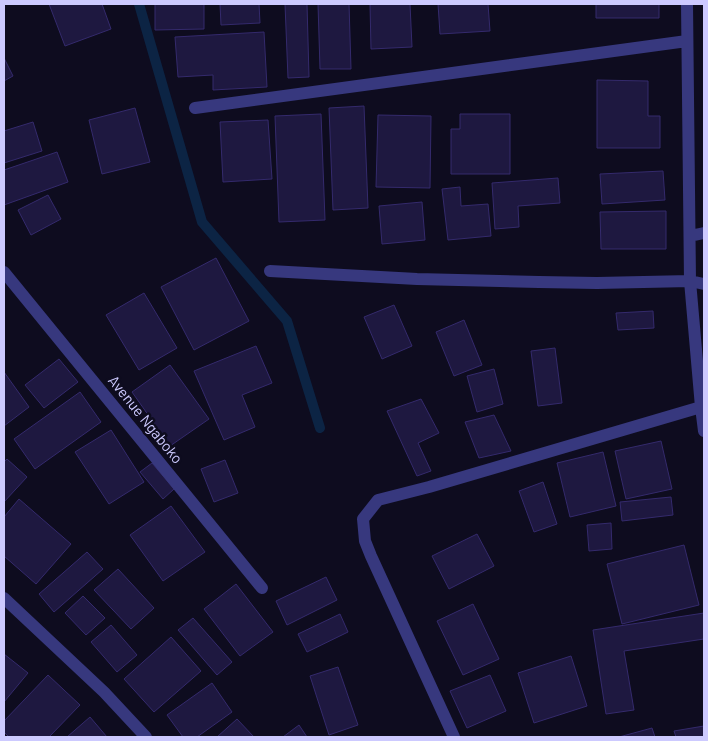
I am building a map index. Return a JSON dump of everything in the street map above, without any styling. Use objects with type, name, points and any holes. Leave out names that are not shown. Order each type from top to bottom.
[{"type":"street","points":[[687,4],[690,281],[704,431]]},
{"type":"street","points":[[195,108],[687,41]]},
{"type":"street","points":[[690,236],[704,233]]},
{"type":"street","points":[[270,271],[417,279],[598,283],[690,281],[704,284]]},
{"type":"street","name":"Avenue Ngaboko","points":[[4,272],[262,588]]},
{"type":"street","points":[[454,737],[371,556],[366,541],[363,519],[378,500],[429,487],[701,407]]},
{"type":"street","points":[[4,598],[104,692],[146,737]]},
{"type":"building","points":[[49,4],[102,4],[111,29],[65,46]]},
{"type":"building","points":[[155,4],[204,4],[204,29],[155,30]]},
{"type":"building","points":[[220,4],[259,4],[260,23],[221,25]]},
{"type":"building","points":[[285,4],[307,4],[309,77],[288,78]]},
{"type":"building","points":[[318,4],[349,4],[351,69],[320,69]]},
{"type":"building","points":[[370,4],[410,4],[412,47],[371,49]]},
{"type":"building","points":[[438,4],[488,4],[490,31],[440,34]]},
{"type":"building","points":[[596,4],[659,4],[659,18],[596,18]]},
{"type":"building","points":[[264,32],[267,87],[213,90],[213,75],[178,77],[175,37]]},
{"type":"building","points":[[4,58],[13,76],[4,81]]},
{"type":"building","points":[[597,80],[648,81],[648,116],[660,116],[660,148],[597,148]]},
{"type":"building","points":[[364,106],[368,208],[333,210],[329,108]]},
{"type":"building","points":[[135,108],[150,162],[102,174],[89,120]]},
{"type":"building","points":[[321,114],[325,220],[279,222],[275,116]]},
{"type":"building","points":[[460,114],[510,114],[510,174],[451,174],[451,129],[460,129]]},
{"type":"building","points":[[378,115],[431,116],[430,188],[376,187]]},
{"type":"building","points":[[268,120],[272,179],[223,182],[220,122]]},
{"type":"building","points":[[33,122],[42,151],[4,163],[4,131]]},
{"type":"building","points":[[57,152],[68,182],[4,205],[4,170]]},
{"type":"building","points":[[663,171],[665,200],[602,204],[600,174]]},
{"type":"building","points":[[558,178],[560,203],[518,206],[519,227],[495,229],[492,183]]},
{"type":"building","points":[[460,187],[461,206],[488,204],[491,236],[448,240],[442,189]]},
{"type":"building","points":[[48,195],[61,219],[31,235],[18,210]]},
{"type":"building","points":[[422,202],[425,240],[382,244],[379,206]]},
{"type":"building","points":[[666,211],[666,249],[601,249],[600,212]]},
{"type":"building","points":[[216,258],[249,321],[194,350],[161,287]]},
{"type":"building","points":[[144,293],[177,348],[139,370],[106,315]]},
{"type":"building","points":[[394,305],[412,346],[382,359],[364,317]]},
{"type":"building","points":[[653,311],[654,328],[618,330],[616,313]]},
{"type":"building","points":[[464,320],[482,365],[454,376],[436,332]]},
{"type":"building","points":[[256,346],[272,383],[242,395],[255,427],[224,440],[194,371]]},
{"type":"building","points":[[555,348],[562,403],[538,406],[531,351]]},
{"type":"building","points":[[59,359],[78,382],[44,408],[25,385]]},
{"type":"building","points":[[170,365],[209,419],[170,446],[132,392]]},
{"type":"building","points":[[494,369],[503,404],[477,412],[467,376]]},
{"type":"building","points":[[4,372],[29,407],[4,426]]},
{"type":"building","points":[[80,392],[101,422],[35,469],[14,439]]},
{"type":"building","points":[[421,399],[439,433],[418,443],[431,471],[417,476],[387,411]]},
{"type":"building","points":[[494,415],[511,451],[479,458],[465,422]]},
{"type":"building","points":[[111,430],[144,482],[109,504],[75,452]]},
{"type":"building","points":[[661,441],[672,489],[626,499],[615,451]]},
{"type":"building","points":[[603,452],[616,506],[570,517],[557,463]]},
{"type":"building","points":[[7,459],[27,477],[4,502],[4,462]]},
{"type":"building","points":[[225,460],[238,493],[214,502],[201,469]]},
{"type":"building","points":[[152,463],[174,489],[163,499],[140,472]]},
{"type":"building","points":[[543,482],[557,524],[534,532],[519,491]]},
{"type":"building","points":[[671,497],[673,515],[622,521],[620,502]]},
{"type":"building","points":[[19,499],[71,544],[36,584],[4,556],[4,517]]},
{"type":"building","points":[[171,506],[205,552],[163,581],[130,535]]},
{"type":"building","points":[[611,523],[612,549],[589,551],[587,525]]},
{"type":"building","points":[[477,534],[494,566],[449,589],[432,556]]},
{"type":"building","points":[[684,545],[699,605],[622,624],[607,564]]},
{"type":"building","points":[[87,552],[103,569],[54,612],[39,594]]},
{"type":"building","points":[[118,569],[154,608],[131,629],[94,590]]},
{"type":"building","points":[[326,577],[337,600],[287,625],[276,601]]},
{"type":"building","points":[[236,584],[273,632],[240,656],[204,609]]},
{"type":"building","points":[[83,596],[105,618],[86,635],[65,613]]},
{"type":"building","points":[[473,604],[499,659],[463,675],[437,621]]},
{"type":"building","points":[[704,613],[704,639],[624,651],[634,710],[606,714],[593,630]]},
{"type":"building","points":[[340,614],[348,632],[307,652],[298,634]]},
{"type":"building","points":[[193,618],[232,662],[217,675],[178,630]]},
{"type":"building","points":[[111,625],[137,655],[117,672],[91,642]]},
{"type":"building","points":[[171,637],[201,671],[154,712],[124,679]]},
{"type":"building","points":[[4,654],[28,673],[4,702]]},
{"type":"building","points":[[571,656],[587,706],[534,723],[518,673]]},
{"type":"building","points":[[338,667],[358,725],[329,735],[310,676]]},
{"type":"building","points":[[48,675],[80,705],[49,737],[9,737],[4,732],[4,721]]},
{"type":"building","points":[[490,675],[506,711],[467,728],[450,691]]},
{"type":"building","points":[[212,683],[232,712],[197,737],[183,737],[167,715]]},
{"type":"building","points":[[90,717],[107,737],[67,737]]},
{"type":"building","points":[[237,719],[254,737],[217,737]]},
{"type":"building","points":[[299,725],[307,737],[283,737]]},
{"type":"building","points":[[704,726],[704,737],[676,737],[674,731]]},
{"type":"building","points":[[652,728],[655,737],[619,737]]},
{"type":"waterway","points":[[139,4],[202,222],[287,321],[320,428]]}]
